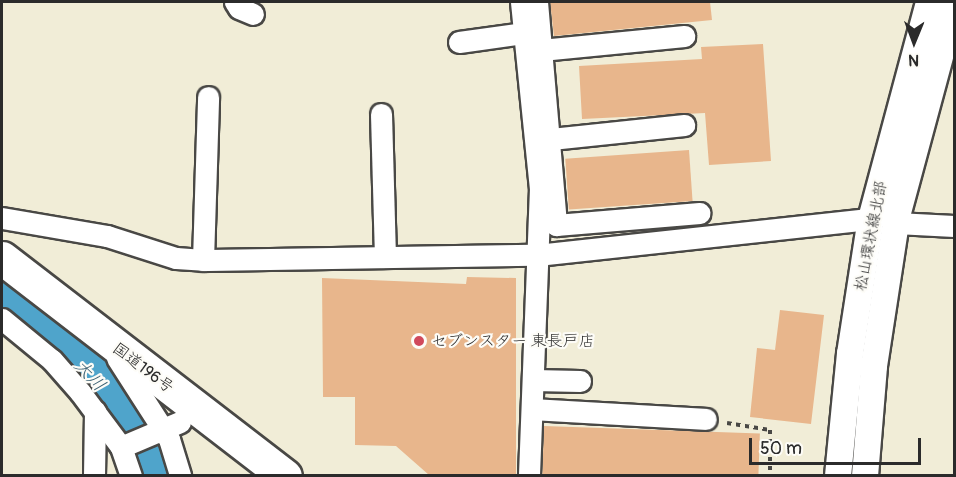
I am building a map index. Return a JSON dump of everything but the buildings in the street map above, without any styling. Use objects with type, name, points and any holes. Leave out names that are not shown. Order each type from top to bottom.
[{"type":"highway","name":"国道196号","points":[[5,267],[103,337],[172,428],[285,476]]},
{"type":"street","points":[[520,2],[540,188],[529,476]]},
{"type":"street","points":[[537,2],[551,139],[556,225],[699,213]]},
{"type":"street","name":"松山環状線北部","points":[[838,476],[850,354],[871,219],[929,2]]},
{"type":"street","name":"松山環状線北部","points":[[865,476],[874,366],[896,223],[954,4]]},
{"type":"street","points":[[459,42],[524,33]]},
{"type":"street","points":[[542,50],[684,36]]},
{"type":"street","points":[[203,260],[208,97]]},
{"type":"street","points":[[381,114],[385,257]]},
{"type":"street","points":[[551,139],[684,125]]},
{"type":"street","points":[[2,218],[107,236],[176,258],[203,260],[537,255],[871,219]]},
{"type":"street","points":[[896,223],[954,226]]},
{"type":"street","points":[[2,319],[52,360],[95,411],[121,447],[131,476]]},
{"type":"street","points":[[534,380],[580,381]]},
{"type":"street","points":[[533,409],[706,419]]},
{"type":"street","points":[[94,476],[95,411]]},
{"type":"street","points":[[121,447],[172,428],[180,476]]},
{"type":"path","points":[[706,419],[770,429],[770,476]]},
{"type":"waterway","name":"大川","points":[[2,298],[101,383],[151,476]]},
{"type":"place","name":"セブンスター 東長戸店","points":[[419,341]]}]
